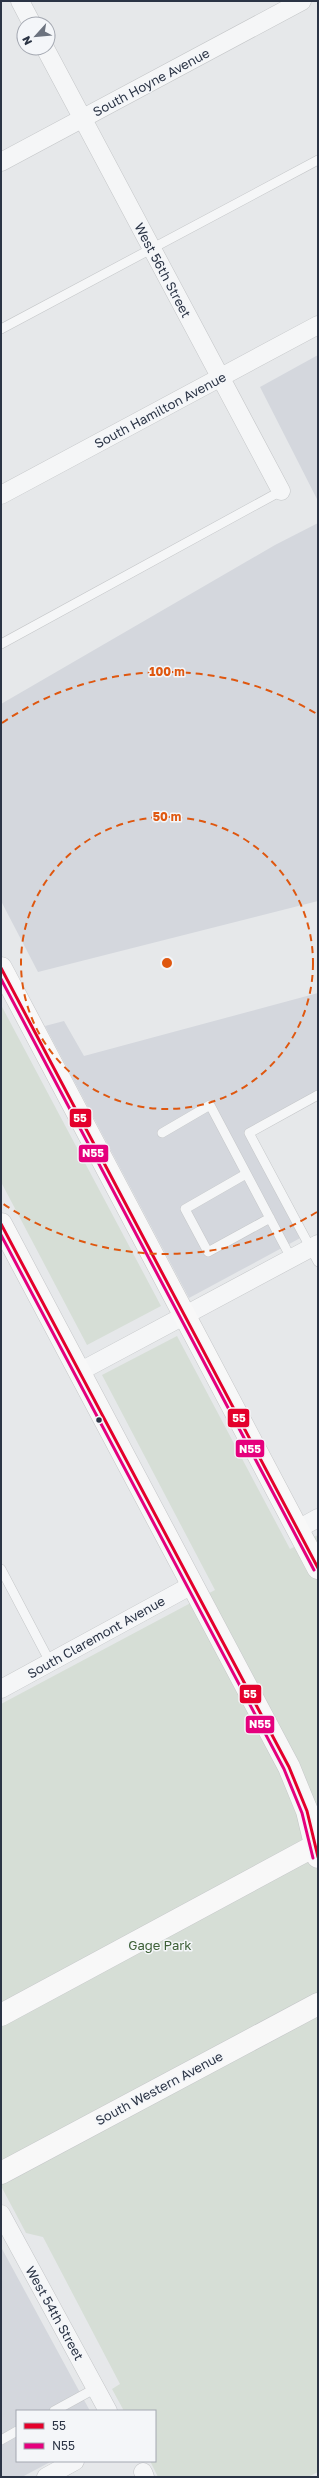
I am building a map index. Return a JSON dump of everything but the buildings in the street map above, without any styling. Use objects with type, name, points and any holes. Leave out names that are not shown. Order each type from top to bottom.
[{"type":"street","points":[[20,1],[28,16]]},
{"type":"street","name":"South Hoyne Avenue","points":[[1,162],[302,1]]},
{"type":"street","name":"West 56th Street","points":[[49,56],[281,491]]},
{"type":"street","name":"South Hamilton Avenue","points":[[1,495],[318,325]]},
{"type":"street","points":[[1,968],[318,1568]]},
{"type":"street","points":[[1,1224],[299,1788],[317,1849],[1,2015]]},
{"type":"street","points":[[79,1372],[292,1258],[315,1251]]},
{"type":"street","points":[[298,1529],[318,1518]]},
{"type":"street","name":"South Claremont Avenue","points":[[1,1689],[192,1585]]},
{"type":"street","name":"South Western Avenue","points":[[1,2173],[318,2004]]},
{"type":"street","name":"West 54th Street","points":[[1,2214],[107,2410]]},
{"type":"street","points":[[46,2477],[72,2462]]},
{"type":"lane","points":[[1,330],[318,160]]},
{"type":"lane","points":[[1,644],[281,491]]},
{"type":"lane","points":[[315,1251],[250,1133],[318,1095]]},
{"type":"lane","points":[[162,1133],[210,1105],[292,1258]]},
{"type":"lane","points":[[246,1174],[185,1209],[208,1252],[270,1218]]},
{"type":"lane","points":[[1,1569],[50,1662]]},
{"type":"lane","points":[[56,2410],[96,2388]]},
{"type":"lane","points":[[1,2440],[16,2432]]},
{"type":"shaded area","points":[[318,355],[318,501],[260,387]]},
{"type":"shaded area","points":[[318,523],[318,901],[38,972],[1,901],[1,704],[275,545]]},
{"type":"shaded area","points":[[318,993],[318,1095],[250,1133],[304,1236],[189,1298],[45,1026],[64,1021],[84,1056]]},
{"type":"shaded area","points":[[1,2247],[89,2410],[16,2410],[16,2462],[50,2462],[22,2477],[1,2477]]},
{"type":"green space","points":[[1,1005],[161,1306],[87,1345],[1,1182]]},
{"type":"green space","name":"Gage Park","points":[[177,1336],[290,1549],[318,1535],[318,2472],[308,2477],[158,2477],[150,2462],[156,2462],[156,2410],[123,2410],[112,2389],[120,2384],[43,2237],[26,2233],[1,2186],[1,1704],[215,1590],[102,1375]]},
{"type":"transit line","name":"55","points":[[1,968],[318,1568]]},
{"type":"transit line","name":"N55","points":[[1,979],[314,1570]]},
{"type":"transit line","name":"55","points":[[1,1224],[289,1767],[307,1811],[318,1857]]},
{"type":"transit line","name":"N55","points":[[1,1235],[284,1769],[302,1813],[313,1858]]}]
